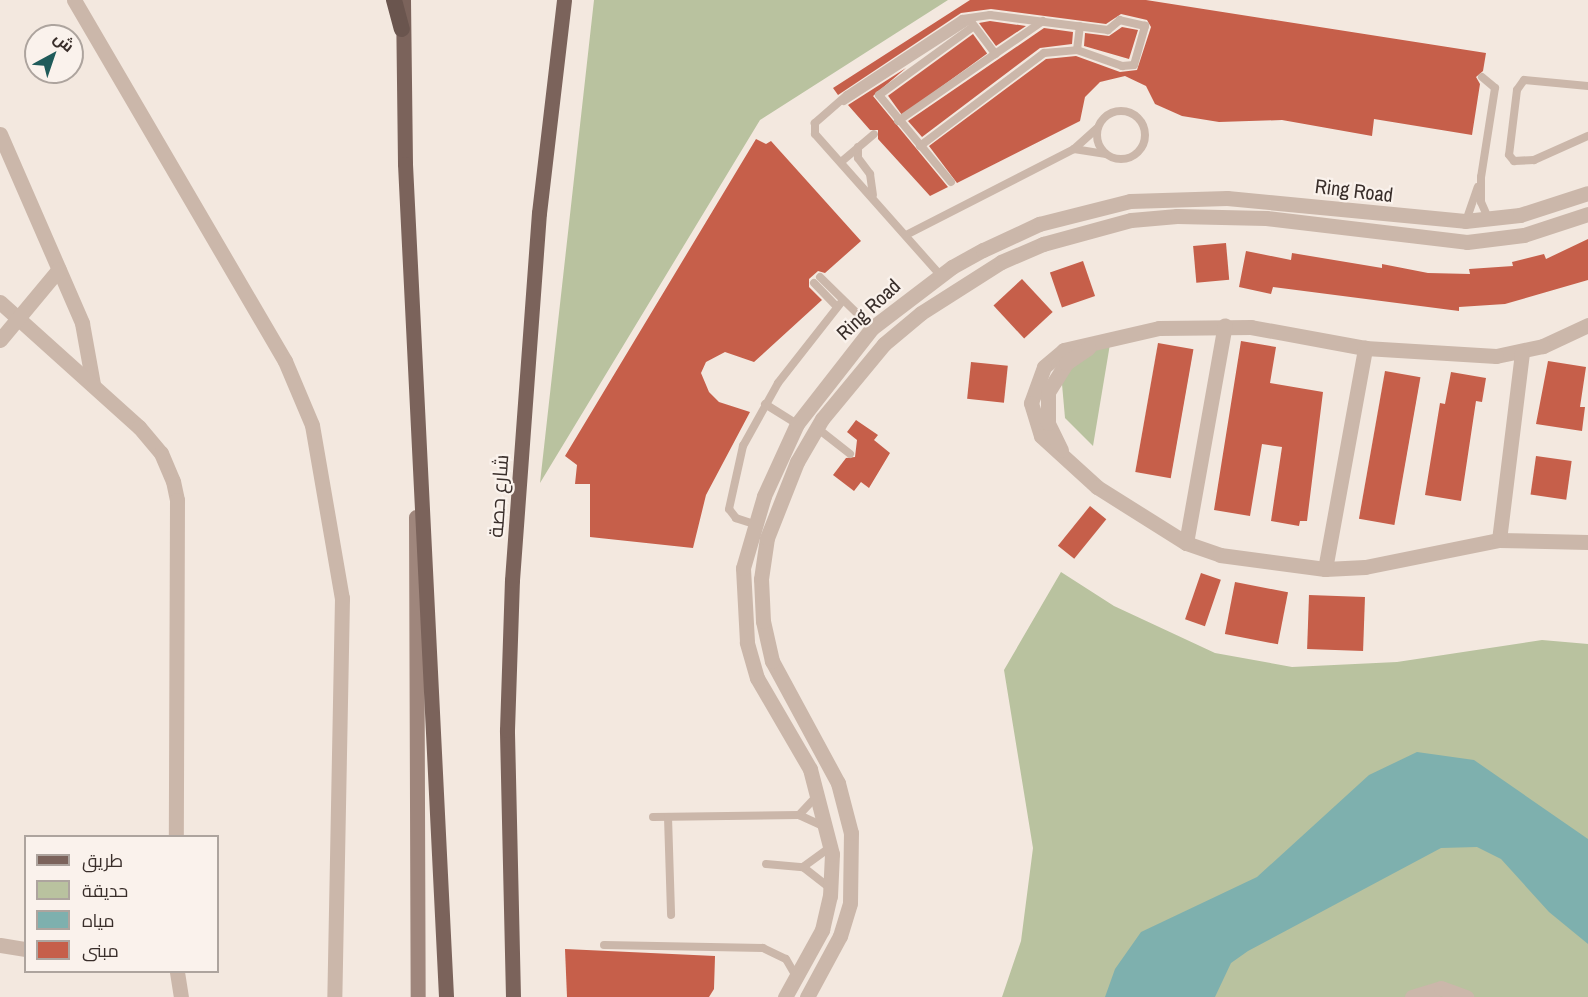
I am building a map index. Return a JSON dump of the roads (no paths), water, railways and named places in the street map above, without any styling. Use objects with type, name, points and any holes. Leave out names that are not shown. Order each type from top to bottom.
[{"type":"highway","points":[[394,0],[402,29]]},
{"type":"main road","points":[[403,0],[405,164],[423,476],[447,997]]},
{"type":"main road","name":"شارع حصة","points":[[513,997],[507,765],[512,580],[539,213],[564,0]]},
{"type":"main road","points":[[418,997],[420,673],[416,534],[423,476]]},
{"type":"street","points":[[74,0],[285,361],[312,425],[342,598],[334,997]]},
{"type":"street","points":[[0,134],[87,337],[93,384]]},
{"type":"street","name":"Ring Road","points":[[785,997],[822,930],[831,889],[831,848],[819,793],[757,678],[747,642],[743,568],[754,524],[797,424],[872,328],[940,276],[1039,224],[1130,201],[1227,198],[1465,221],[1542,209],[1588,193]]},
{"type":"street","name":"Ring Road","points":[[807,997],[840,936],[850,903],[851,833],[838,783],[772,661],[763,621],[761,579],[767,538],[780,499],[817,428],[851,380],[921,313],[1001,262],[1086,230],[1131,220],[1222,216],[1467,242],[1524,235],[1588,214]]},
{"type":"street","points":[[0,340],[59,269]]},
{"type":"street","points":[[0,302],[20,315],[152,441],[176,490],[176,835]]},
{"type":"street","points":[[1186,543],[1225,325]]},
{"type":"street","points":[[1588,325],[1522,353],[1469,356],[1365,348],[1225,325],[1159,328],[1098,341],[1066,363],[1048,392],[1048,423],[1070,464],[1126,507],[1186,543],[1254,563],[1325,569],[1365,567],[1498,540],[1588,542]]},
{"type":"street","points":[[1325,569],[1365,348]]},
{"type":"street","points":[[1498,540],[1522,353]]},
{"type":"street","points":[[0,945],[24,949]]},
{"type":"street","points":[[177,973],[181,997]]},
{"type":"street","points":[[1412,997],[1441,988],[1466,997]]},
{"type":"lane","points":[[920,146],[1044,53],[1077,50],[1128,67],[1138,60],[1146,29],[1120,20],[1108,30],[990,15],[970,21],[818,119],[814,129],[841,162],[908,234],[940,276]]},
{"type":"lane","points":[[970,21],[995,54]]},
{"type":"lane","points":[[951,182],[880,99],[881,91],[970,21]]},
{"type":"lane","points":[[898,121],[1043,21]]},
{"type":"lane","points":[[1077,50],[1080,26]]},
{"type":"lane","points":[[1482,77],[1495,88],[1481,177],[1480,202],[1488,219]]},
{"type":"lane","points":[[1588,86],[1524,80],[1517,90],[1509,154],[1514,161],[1534,160],[1588,136]]},
{"type":"lane","points":[[908,234],[1074,149],[1111,113],[1124,111],[1137,117],[1144,129],[1144,142],[1137,154],[1124,160],[1074,149]]},
{"type":"lane","points":[[1098,128],[1097,142],[1105,154]]},
{"type":"lane","points":[[841,162],[874,134]]},
{"type":"lane","points":[[858,147],[873,195]]},
{"type":"lane","points":[[1465,221],[1481,177]]},
{"type":"lane","points":[[817,280],[840,303],[872,328]]},
{"type":"lane","points":[[754,524],[733,516],[729,506],[743,446],[765,404],[840,303]]},
{"type":"lane","points":[[765,404],[797,424]]},
{"type":"lane","points":[[817,428],[850,454]]},
{"type":"lane","points":[[799,815],[819,793]]},
{"type":"lane","points":[[653,817],[799,815],[828,830]]},
{"type":"lane","points":[[668,817],[671,915]]},
{"type":"lane","points":[[803,867],[831,848]]},
{"type":"lane","points":[[766,864],[803,867],[831,889]]},
{"type":"lane","points":[[604,945],[763,948],[786,959],[797,976]]},
{"type":"water","points":[[1417,752],[1474,760],[1588,839],[1588,944],[1549,912],[1501,859],[1477,847],[1441,848],[1248,951],[1231,963],[1215,997],[1105,997],[1115,969],[1141,932],[1257,877],[1369,775]]}]
